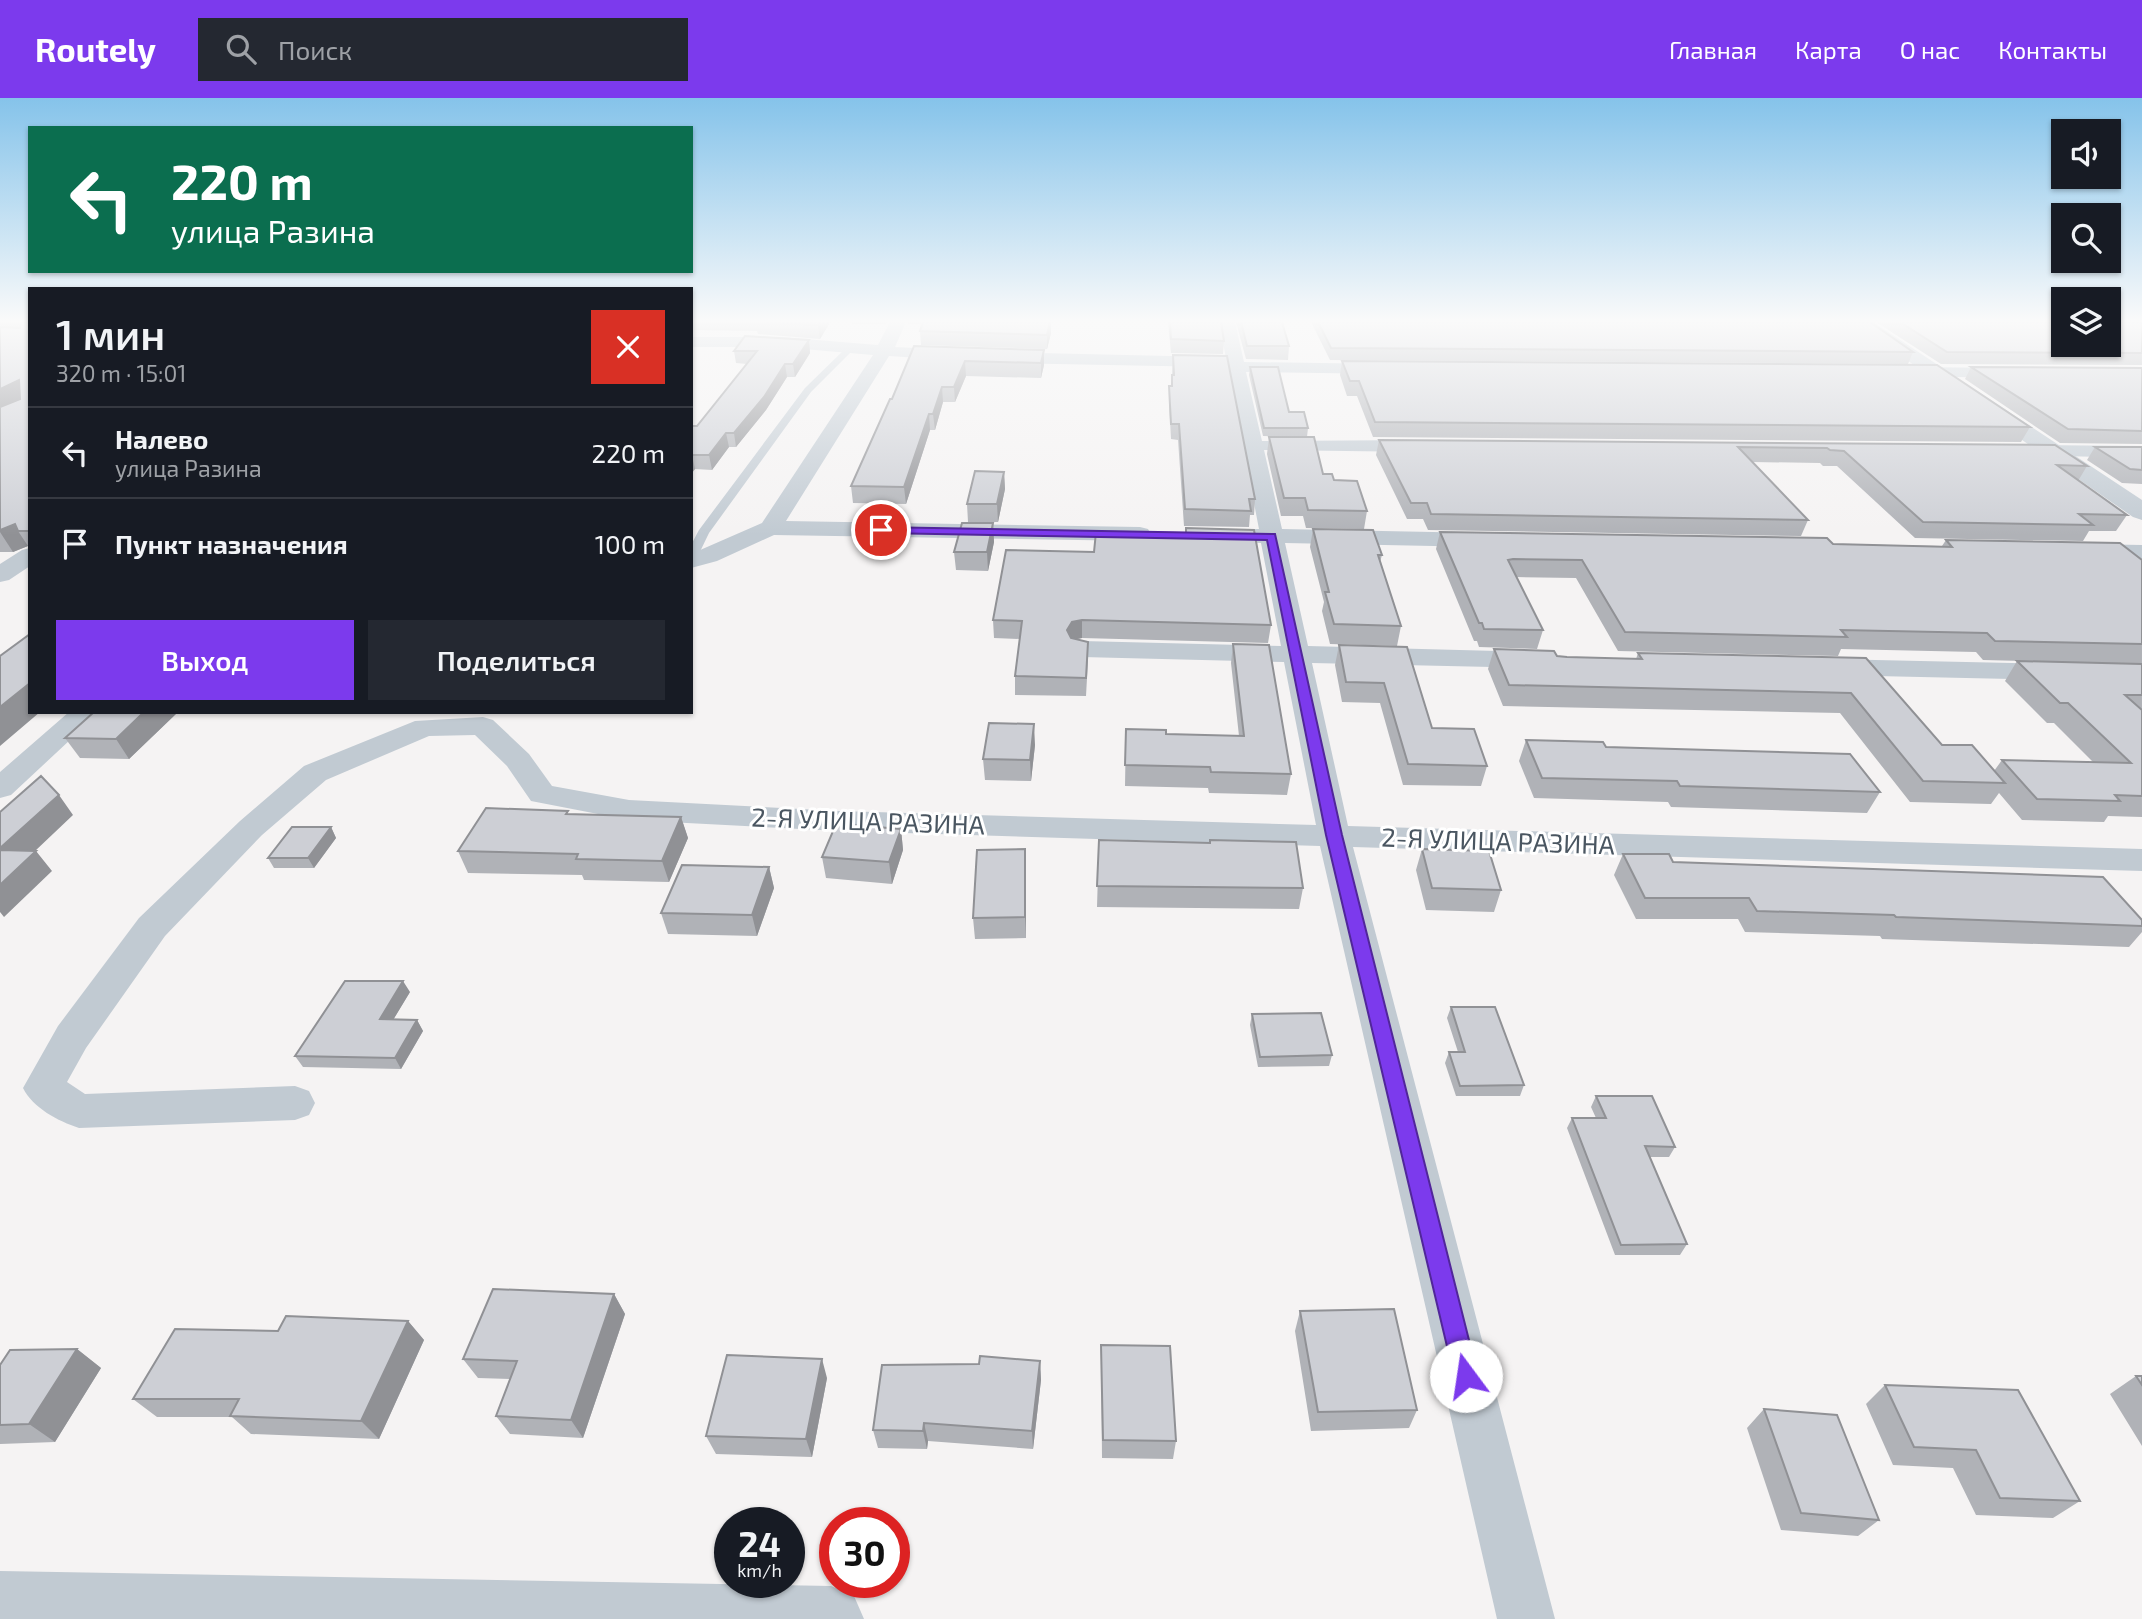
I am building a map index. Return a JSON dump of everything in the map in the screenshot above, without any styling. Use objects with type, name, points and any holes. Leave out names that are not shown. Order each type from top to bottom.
[{"type":"street","points":[[769,528],[857,393]]},
{"type":"street","points":[[1242,393],[1334,835],[1526,1619]]},
{"type":"street","points":[[1966,393],[2142,512]]},
{"type":"street","points":[[1252,445],[1446,447]]},
{"type":"street","points":[[2011,451],[2142,452]]},
{"type":"street","points":[[693,560],[709,556],[769,528],[1160,534]]},
{"type":"street","points":[[1188,535],[1506,540]]},
{"type":"street","points":[[2059,550],[2142,552]]},
{"type":"street","points":[[0,576],[28,556]]},
{"type":"street","points":[[0,576],[28,577]]},
{"type":"street","points":[[1082,649],[1561,661]]},
{"type":"street","points":[[1810,667],[2142,674]]},
{"type":"street","points":[[0,788],[84,714]]},
{"type":"street","name":"2-Я УЛИЦА РАЗИНА","points":[[295,1103],[79,1111],[43,1088],[72,1037],[152,926],[251,828],[315,773],[425,727],[483,726],[518,760],[542,794],[629,810],[853,821],[2142,860]]},
{"type":"street","points":[[0,1604],[831,1619]]},
{"type":"lane","points":[[693,556],[703,533],[806,393]]},
{"type":"building","points":[[20,393],[28,393],[28,531],[18,531],[15,524],[0,530],[0,407],[20,399]]},
{"type":"building","points":[[723,393],[767,393],[734,433],[726,433],[709,455],[693,455],[693,426],[697,426]]},
{"type":"building","points":[[894,393],[940,393],[933,414],[929,414],[904,487],[851,486],[890,399]]},
{"type":"building","points":[[1169,393],[1234,393],[1255,499],[1249,499],[1251,511],[1185,509],[1179,424],[1171,424]]},
{"type":"building","points":[[1256,393],[1284,393],[1289,412],[1304,412],[1308,428],[1264,428]]},
{"type":"building","points":[[1364,393],[1979,393],[2030,427],[1375,422]]},
{"type":"building","points":[[2012,393],[2142,393],[2142,431],[2068,429]]},
{"type":"building","points":[[1269,437],[1314,437],[1323,474],[1332,474],[1334,480],[1357,481],[1367,511],[1308,510],[1305,498],[1284,498]]},
{"type":"building","points":[[1379,440],[2055,445],[2087,466],[2057,465],[2127,515],[2079,514],[2093,525],[1923,522],[1844,451],[1827,448],[1738,447],[1808,520],[1431,514],[1427,503],[1411,503]]},
{"type":"building","points":[[2095,447],[2142,447],[2142,470],[2130,469]]},
{"type":"building","points":[[975,471],[1004,472],[997,504],[967,504]]},
{"type":"building","points":[[962,523],[993,523],[987,552],[954,552]]},
{"type":"building","points":[[1186,528],[1254,530],[1271,625],[1082,620],[1072,622],[1067,630],[1071,638],[1088,642],[1086,678],[1015,676],[1022,621],[993,620],[1006,550],[1094,552],[1096,532],[1186,533]]},
{"type":"building","points":[[1313,529],[1373,530],[1382,555],[1378,555],[1401,626],[1334,624]]},
{"type":"building","points":[[1440,532],[1827,538],[1833,544],[1952,547],[1946,540],[2120,543],[2142,560],[2142,644],[1995,641],[1987,633],[1841,630],[1847,637],[1625,632],[1582,560],[1508,560],[1543,630],[1484,629]]},
{"type":"building","points":[[28,635],[28,685],[0,707],[0,656]]},
{"type":"building","points":[[1233,644],[1269,645],[1291,774],[1211,772],[1210,767],[1125,765],[1126,729],[1166,730],[1166,734],[1244,736]]},
{"type":"building","points":[[1339,645],[1407,647],[1432,728],[1474,729],[1487,766],[1408,764],[1384,683],[1346,682]]},
{"type":"building","points":[[1494,649],[1554,651],[1557,656],[1567,657],[1642,659],[1638,653],[1866,658],[1942,745],[1972,745],[2005,783],[1923,781],[1851,693],[1509,685]]},
{"type":"building","points":[[2017,661],[2142,664],[2142,695],[2125,695],[2142,710],[2142,796],[2115,795],[2120,801],[2037,799],[2002,760],[2131,763],[2068,703],[2060,703]]},
{"type":"building","points":[[92,714],[142,714],[116,739],[65,738]]},
{"type":"building","points":[[989,723],[1034,724],[1030,760],[983,759]]},
{"type":"building","points":[[1526,740],[1603,742],[1606,747],[1850,754],[1880,792],[1680,786],[1677,781],[1542,778]]},
{"type":"building","points":[[41,776],[59,795],[0,848],[0,812]]},
{"type":"building","points":[[486,808],[568,811],[566,814],[681,817],[662,861],[576,859],[578,854],[458,851]]},
{"type":"building","points":[[836,824],[901,829],[889,862],[822,857]]},
{"type":"building","points":[[292,827],[331,827],[308,858],[268,858]]},
{"type":"building","points":[[1099,840],[1296,842],[1303,888],[1097,886]]},
{"type":"building","points":[[1025,849],[1025,917],[973,918],[977,850]]},
{"type":"building","points":[[1422,849],[1489,851],[1501,890],[1432,888]]},
{"type":"building","points":[[0,850],[36,851],[0,885]]},
{"type":"building","points":[[1623,854],[1669,854],[1673,862],[2103,877],[2142,920],[2142,926],[1757,911],[1749,898],[1645,898]]},
{"type":"building","points":[[682,865],[769,867],[752,915],[661,913]]},
{"type":"building","points":[[345,981],[403,981],[380,1019],[417,1020],[395,1058],[295,1056]]},
{"type":"building","points":[[1451,1007],[1495,1007],[1524,1085],[1460,1086],[1449,1052],[1465,1052]]},
{"type":"building","points":[[1321,1013],[1332,1055],[1260,1057],[1252,1014]]},
{"type":"building","points":[[1596,1096],[1652,1096],[1675,1147],[1645,1146],[1687,1244],[1621,1245],[1572,1118],[1606,1118]]},
{"type":"building","points":[[493,1289],[614,1294],[571,1420],[496,1416],[517,1361],[463,1359]]},
{"type":"building","points":[[1394,1309],[1417,1410],[1318,1412],[1300,1311]]},
{"type":"building","points":[[286,1316],[408,1321],[361,1421],[230,1416],[239,1399],[133,1399],[175,1329],[278,1331]]},
{"type":"building","points":[[1101,1345],[1170,1346],[1176,1441],[1103,1440]]},
{"type":"building","points":[[77,1349],[29,1424],[0,1425],[0,1365],[10,1350]]},
{"type":"building","points":[[727,1355],[822,1359],[806,1439],[706,1436]]},
{"type":"building","points":[[980,1356],[1040,1361],[1032,1431],[924,1423],[923,1431],[873,1430],[882,1365],[979,1364]]},
{"type":"building","points":[[1885,1385],[2018,1390],[2080,1501],[2000,1498],[1976,1450],[1914,1447]]},
{"type":"building","points":[[1764,1409],[1837,1415],[1879,1520],[1801,1513]]},
{"type":"route","points":[[881,530],[1271,536],[1334,835],[1466,1376]]}]
